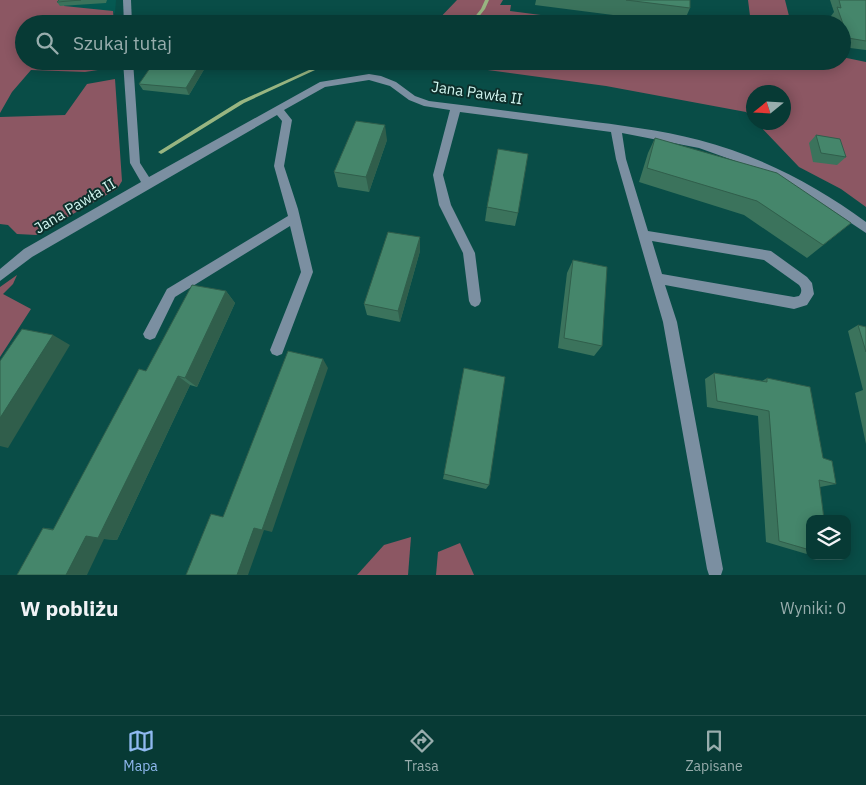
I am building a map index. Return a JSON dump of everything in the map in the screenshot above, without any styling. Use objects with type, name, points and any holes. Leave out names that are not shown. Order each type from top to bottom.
[{"type":"street","points":[[127,0],[128,15]]},
{"type":"street","points":[[129,70],[135,163],[147,183]]},
{"type":"street","name":"Jana Pawła II","points":[[0,276],[28,253],[147,183],[323,84],[369,78],[381,79],[393,84],[412,98],[427,104],[616,129],[672,138],[714,148],[746,159],[807,187],[843,210],[866,228]]},
{"type":"street","points":[[456,108],[438,175],[445,205],[469,253],[476,301]]},
{"type":"street","points":[[277,350],[306,272],[278,166],[287,120],[278,110]]},
{"type":"street","points":[[616,129],[621,159],[670,322],[715,569]]},
{"type":"street","points":[[150,334],[171,293],[293,219]]},
{"type":"street","points":[[644,235],[767,255],[803,281],[808,287],[808,294],[803,301],[794,303],[657,278]]},
{"type":"shaded area","points":[[0,0],[65,0],[64,6],[113,11],[113,15],[15,15],[15,70],[31,70],[12,92],[0,113]]},
{"type":"shaded area","points":[[61,0],[116,0],[115,13],[60,10]]},
{"type":"shaded area","points":[[457,0],[503,0],[500,5],[511,5],[510,11],[541,15],[443,15]]},
{"type":"shaded area","points":[[748,0],[785,0],[789,15],[750,15]]},
{"type":"shaded area","points":[[851,59],[866,62],[866,207],[841,189],[799,167],[764,130],[791,130],[791,85],[746,85],[746,112],[606,86],[487,70],[851,70]]},
{"type":"shaded area","points":[[31,70],[98,70],[85,72]]},
{"type":"shaded area","points":[[115,79],[122,181],[117,189],[36,235],[17,234],[8,225],[0,224],[0,117],[65,115],[87,84]]},
{"type":"shaded area","points":[[17,275],[13,284],[3,294],[31,309],[0,357],[0,287]]},
{"type":"shaded area","points":[[411,537],[408,575],[357,575],[384,545]]},
{"type":"shaded area","points":[[460,543],[474,575],[436,575],[438,552]]},
{"type":"building","points":[[59,0],[81,0],[57,2]]},
{"type":"building","points":[[626,0],[690,0],[690,8]]},
{"type":"building","points":[[839,0],[866,0],[866,41],[851,38],[851,15],[840,15],[837,7],[841,8]]},
{"type":"building","points":[[149,70],[197,70],[186,88],[139,84]]},
{"type":"building","points":[[356,121],[385,125],[366,177],[334,172]]},
{"type":"building","points":[[816,135],[840,139],[846,157],[821,153]]},
{"type":"building","points":[[655,138],[777,173],[851,223],[823,245],[757,201],[647,168]]},
{"type":"building","points":[[498,149],[528,154],[518,213],[487,207]]},
{"type":"building","points":[[388,232],[420,237],[398,311],[364,304]]},
{"type":"building","points":[[573,260],[607,267],[602,346],[564,338]]},
{"type":"building","points":[[192,285],[226,291],[185,378],[178,376],[98,538],[86,536],[66,575],[17,575],[43,528],[53,530],[139,369],[146,371]]},
{"type":"building","points":[[858,325],[866,327],[866,352]]},
{"type":"building","points":[[22,329],[53,335],[0,418],[0,361]]},
{"type":"building","points":[[288,351],[323,359],[262,530],[254,528],[237,575],[186,575],[211,514],[223,517]]},
{"type":"building","points":[[464,368],[505,377],[489,485],[444,474]]},
{"type":"building","points":[[714,373],[767,382],[767,378],[810,387],[823,458],[832,461],[836,484],[819,480],[823,515],[806,515],[806,549],[779,541],[769,411],[717,401]]},
{"type":"waterway","points":[[478,15],[487,0]]},
{"type":"waterway","points":[[161,152],[242,102],[312,70]]}]
